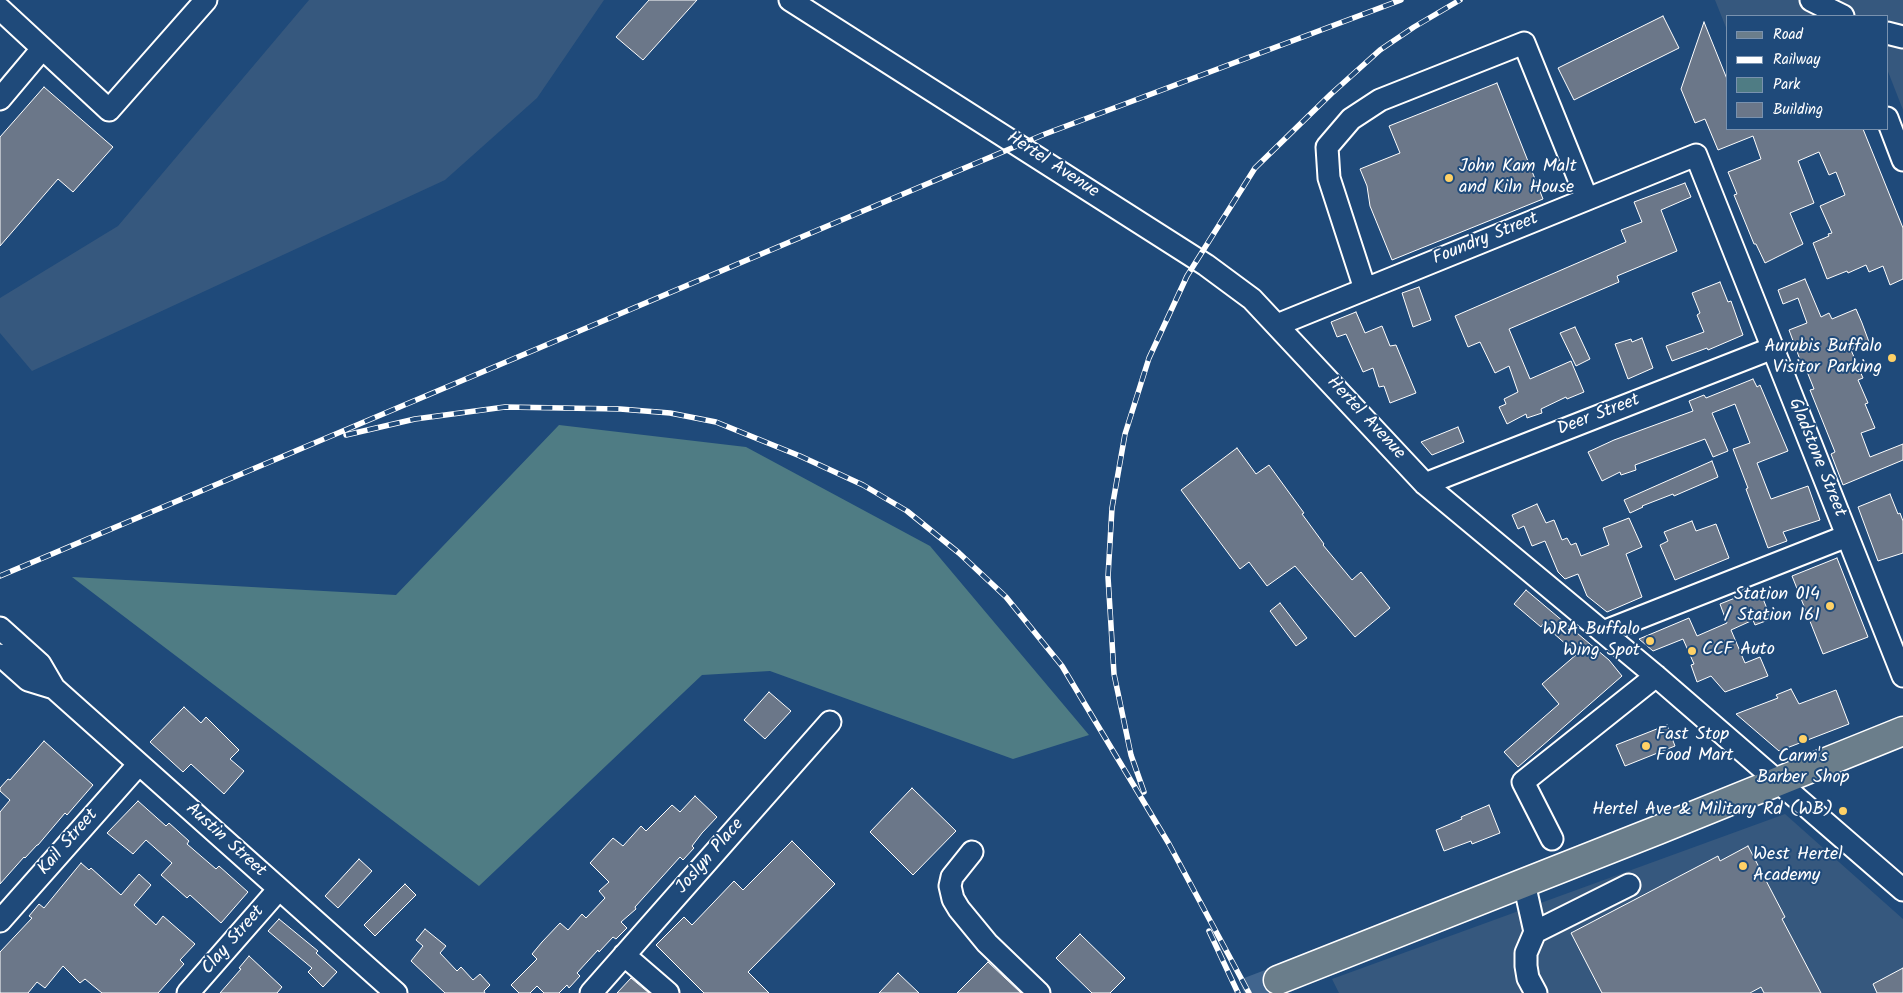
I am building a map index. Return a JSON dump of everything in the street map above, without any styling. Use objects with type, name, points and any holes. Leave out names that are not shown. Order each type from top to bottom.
[{"type":"main road","points":[[1278,980],[1780,782],[1903,731]]},
{"type":"street","points":[[0,9],[109,110],[206,0]]},
{"type":"street","name":"Hertel Avenue","points":[[790,0],[1206,265],[1252,299],[1425,484],[1656,676],[1903,890]]},
{"type":"street","points":[[1811,0],[1841,15]]},
{"type":"street","points":[[1888,33],[1903,36]]},
{"type":"street","points":[[1364,289],[1329,178],[1327,147],[1351,119],[1380,100],[1524,43],[1587,199]]},
{"type":"street","points":[[0,99],[42,49]]},
{"type":"street","points":[[1888,121],[1903,160]]},
{"type":"street","name":"Foundry Street","points":[[1277,325],[1696,155]]},
{"type":"street","name":"Gladstone Street","points":[[1696,155],[1903,676]]},
{"type":"street","name":"Deer Street","points":[[1425,484],[1773,348]]},
{"type":"street","points":[[1603,632],[1847,536]]},
{"type":"street","name":"Austin Street","points":[[0,628],[40,664],[54,688],[396,993]]},
{"type":"street","name":"Austin Street","points":[[0,655],[28,680],[54,688]]},
{"type":"street","points":[[1552,839],[1523,782],[1656,676]]},
{"type":"street","name":"Joslyn Place","points":[[591,993],[830,722]]},
{"type":"street","name":"Kail Street","points":[[0,921],[138,764]]},
{"type":"street","points":[[972,852],[952,877],[950,886],[954,899],[959,909],[988,943],[1038,993]]},
{"type":"street","points":[[1524,883],[1535,932],[1526,953],[1526,966],[1528,978],[1536,993]]},
{"type":"street","points":[[1535,932],[1629,885]]},
{"type":"street","name":"Clay Street","points":[[188,993],[279,889]]},
{"type":"street","points":[[624,955],[668,993]]},
{"type":"shaded area","points":[[309,0],[604,0],[537,98],[445,180],[32,371],[0,333],[0,298],[118,226]]},
{"type":"shaded area","points":[[1715,0],[1903,0],[1903,110],[1888,72],[1888,15],[1726,15],[1726,28]]},
{"type":"shaded area","name":"West Hertel Academy","points":[[1785,814],[1903,919],[1903,993],[1339,993],[1332,979]]},
{"type":"green space","points":[[559,425],[746,447],[930,546],[1089,735],[1013,759],[770,671],[702,675],[479,886],[72,577],[396,595]]},
{"type":"building","points":[[649,0],[697,0],[643,60],[616,37]]},
{"type":"building","points":[[1663,16],[1679,48],[1574,100],[1558,68]]},
{"type":"building","points":[[1704,22],[1726,77],[1726,130],[1863,130],[1903,228],[1903,279],[1890,285],[1883,266],[1869,272],[1866,265],[1827,279],[1813,243],[1832,233],[1820,206],[1845,195],[1836,172],[1829,175],[1819,152],[1798,161],[1814,203],[1790,213],[1803,244],[1765,263],[1756,244],[1754,244],[1734,195],[1737,194],[1728,172],[1761,159],[1753,136],[1718,150],[1705,119],[1695,123],[1681,89]]},
{"type":"building","name":"John Kam Malt and Kiln House","points":[[1497,83],[1543,199],[1392,260],[1370,206],[1367,186],[1360,169],[1400,153],[1389,126]]},
{"type":"building","points":[[44,87],[113,147],[73,192],[58,179],[0,246],[0,137]]},
{"type":"building","points":[[1685,183],[1691,197],[1661,210],[1677,251],[1617,276],[1619,282],[1509,329],[1530,379],[1571,361],[1584,392],[1567,399],[1566,397],[1541,409],[1542,413],[1527,418],[1526,414],[1507,424],[1499,407],[1506,404],[1504,399],[1518,392],[1509,366],[1495,373],[1480,342],[1468,347],[1455,316],[1626,242],[1621,230],[1642,222],[1634,202]]},
{"type":"building","points":[[1805,279],[1821,317],[1829,313],[1832,319],[1856,309],[1869,342],[1851,350],[1863,378],[1858,380],[1868,403],[1865,404],[1875,428],[1861,433],[1870,457],[1903,444],[1903,460],[1843,485],[1831,454],[1835,452],[1810,390],[1814,389],[1804,364],[1802,365],[1789,330],[1807,323],[1798,298],[1783,304],[1778,290]]},
{"type":"building","points":[[1720,282],[1728,302],[1731,301],[1743,335],[1708,350],[1707,348],[1672,361],[1666,346],[1704,332],[1697,315],[1700,313],[1692,293]]},
{"type":"building","points":[[1419,287],[1431,320],[1413,327],[1402,293]]},
{"type":"building","points":[[1356,312],[1365,333],[1382,326],[1390,346],[1396,345],[1416,393],[1390,403],[1384,386],[1379,387],[1373,368],[1363,372],[1346,334],[1337,337],[1331,322]]},
{"type":"building","points":[[1575,327],[1590,359],[1576,366],[1560,333]]},
{"type":"building","points":[[1642,338],[1653,368],[1628,379],[1615,344],[1631,339],[1632,342]]},
{"type":"building","points":[[1753,379],[1757,387],[1760,385],[1788,451],[1757,463],[1771,499],[1808,486],[1820,520],[1783,532],[1787,541],[1768,548],[1733,449],[1750,443],[1735,404],[1712,413],[1728,451],[1713,457],[1705,439],[1635,465],[1636,470],[1621,475],[1620,472],[1602,481],[1588,452],[1614,440],[1693,411],[1689,401],[1704,395],[1706,398]]},
{"type":"building","points":[[1458,427],[1464,442],[1432,455],[1421,442]]},
{"type":"building","points":[[1237,448],[1256,474],[1269,465],[1304,513],[1302,514],[1323,545],[1352,580],[1361,572],[1390,608],[1355,637],[1295,566],[1267,586],[1249,562],[1240,569],[1181,490]]},
{"type":"building","points":[[1712,461],[1718,477],[1674,496],[1673,494],[1642,506],[1630,513],[1624,500]]},
{"type":"building","points":[[1890,494],[1903,521],[1903,553],[1878,561],[1858,507]]},
{"type":"building","points":[[1537,504],[1546,523],[1554,520],[1562,540],[1567,538],[1571,545],[1576,543],[1581,556],[1609,545],[1603,528],[1629,518],[1642,547],[1626,554],[1642,597],[1607,612],[1587,596],[1578,574],[1565,579],[1558,572],[1545,541],[1532,546],[1524,526],[1518,529],[1512,515]]},
{"type":"building","points":[[1692,521],[1696,531],[1716,524],[1729,558],[1675,580],[1660,545],[1668,541],[1664,532]]},
{"type":"building","name":"Station 014 / Station 161","points":[[1837,558],[1868,637],[1823,654],[1792,576]]},
{"type":"building","points":[[1526,590],[1609,660],[1622,676],[1518,767],[1504,752],[1559,704],[1542,684],[1577,654],[1543,624],[1541,627],[1514,604]]},
{"type":"building","points":[[1760,591],[1771,619],[1755,625],[1753,620],[1731,630],[1745,663],[1760,657],[1768,676],[1725,692],[1711,676],[1697,682],[1691,665],[1694,664],[1683,639],[1653,651],[1639,639],[1689,618],[1697,636],[1727,623],[1720,604]]},
{"type":"building","points":[[1280,603],[1307,638],[1296,646],[1270,611]]},
{"type":"building","points":[[1791,689],[1799,704],[1836,690],[1849,724],[1779,751],[1736,714],[1778,698],[1776,695]]},
{"type":"building","points":[[769,692],[791,711],[765,739],[744,720]]},
{"type":"building","points":[[184,707],[201,723],[206,717],[239,750],[230,759],[244,771],[224,794],[191,764],[183,772],[150,742]]},
{"type":"building","name":"Fast Stop Food Mart","points":[[1667,725],[1675,746],[1625,766],[1616,745]]},
{"type":"building","points":[[44,741],[93,785],[67,815],[65,813],[38,845],[24,857],[0,884],[0,812],[10,800],[0,791],[0,788],[8,779],[10,780]]},
{"type":"building","points":[[912,788],[956,831],[913,875],[870,832]]},
{"type":"building","points":[[695,796],[717,817],[692,846],[694,848],[683,860],[680,857],[635,907],[636,909],[621,922],[627,928],[616,939],[613,937],[599,952],[598,950],[577,973],[580,976],[569,988],[567,985],[559,993],[544,993],[537,986],[530,993],[519,993],[511,985],[537,959],[532,954],[542,942],[560,923],[568,930],[582,914],[586,918],[605,898],[599,891],[609,882],[590,863],[613,838],[623,846],[641,826],[646,831],[672,805],[680,812]]},
{"type":"building","points":[[138,801],[166,826],[169,823],[189,841],[187,844],[216,869],[219,866],[248,892],[221,923],[190,895],[187,898],[161,875],[172,863],[146,840],[133,854],[107,833]]},
{"type":"building","points":[[1489,805],[1500,833],[1472,844],[1471,841],[1444,851],[1436,830]]},
{"type":"building","points":[[792,841],[835,884],[748,972],[769,993],[704,993],[656,945],[684,917],[692,925],[734,881],[743,890]]},
{"type":"building","points":[[1748,846],[1785,917],[1782,919],[1821,993],[1764,993],[1761,987],[1750,993],[1602,993],[1571,933],[1718,856],[1720,861]]},
{"type":"building","points":[[359,859],[372,871],[338,908],[325,896]]},
{"type":"building","points":[[81,863],[89,870],[91,868],[121,895],[139,874],[151,885],[134,905],[156,925],[163,916],[195,944],[180,960],[184,964],[158,993],[102,993],[85,979],[80,983],[63,966],[45,988],[37,982],[28,993],[0,993],[0,952],[32,918],[29,916],[39,904],[44,908]]},
{"type":"building","points":[[405,884],[416,895],[375,936],[364,925]]},
{"type":"building","points":[[279,919],[318,951],[316,953],[337,972],[323,987],[308,972],[312,968],[268,931]]},
{"type":"building","points":[[425,929],[446,946],[440,953],[457,971],[461,967],[473,980],[480,974],[490,985],[484,991],[485,993],[445,993],[411,961],[423,946],[416,940]]},
{"type":"building","points":[[1080,934],[1125,978],[1110,993],[1092,993],[1056,958]]},
{"type":"building","points":[[249,956],[282,987],[277,993],[220,993],[241,969],[239,968]]},
{"type":"building","points":[[988,962],[1021,993],[957,993]]},
{"type":"building","points":[[1903,968],[1903,993],[1877,993],[1873,984]]},
{"type":"building","points":[[898,973],[919,993],[879,993]]},
{"type":"building","points":[[631,978],[649,993],[617,993]]},
{"type":"tunnel","points":[[1244,993],[1278,980]]},
{"type":"railway","points":[[0,576],[1045,134],[1401,0]]},
{"type":"railway","points":[[1144,792],[1131,755],[1114,674],[1108,577],[1112,508],[1125,434],[1149,358],[1187,276],[1255,168],[1331,94],[1380,50],[1460,0]]},
{"type":"railway","points":[[346,435],[415,419],[505,407],[620,409],[670,413],[716,422],[800,456],[863,485],[907,511],[959,553],[1006,597],[1062,666],[1169,844],[1249,993]]},
{"type":"railway","points":[[1209,931],[1238,993]]},
{"type":"place","name":"John Kam Malt and Kiln House","points":[[1449,178]]},
{"type":"place","name":"Aurubis Buffalo Visitor Parking","points":[[1892,358]]},
{"type":"place","name":"Station 014 / Station 161","points":[[1830,606]]},
{"type":"place","name":"WRA Buffalo Wing Spot","points":[[1650,641]]},
{"type":"place","name":"CCF Auto","points":[[1692,651]]},
{"type":"place","name":"Carm's Barber Shop","points":[[1803,739]]},
{"type":"place","name":"Fast Stop Food Mart","points":[[1646,746]]},
{"type":"place","name":"Hertel Ave & Military Rd (WB)","points":[[1843,811]]},
{"type":"place","name":"West Hertel Academy","points":[[1743,866]]}]
